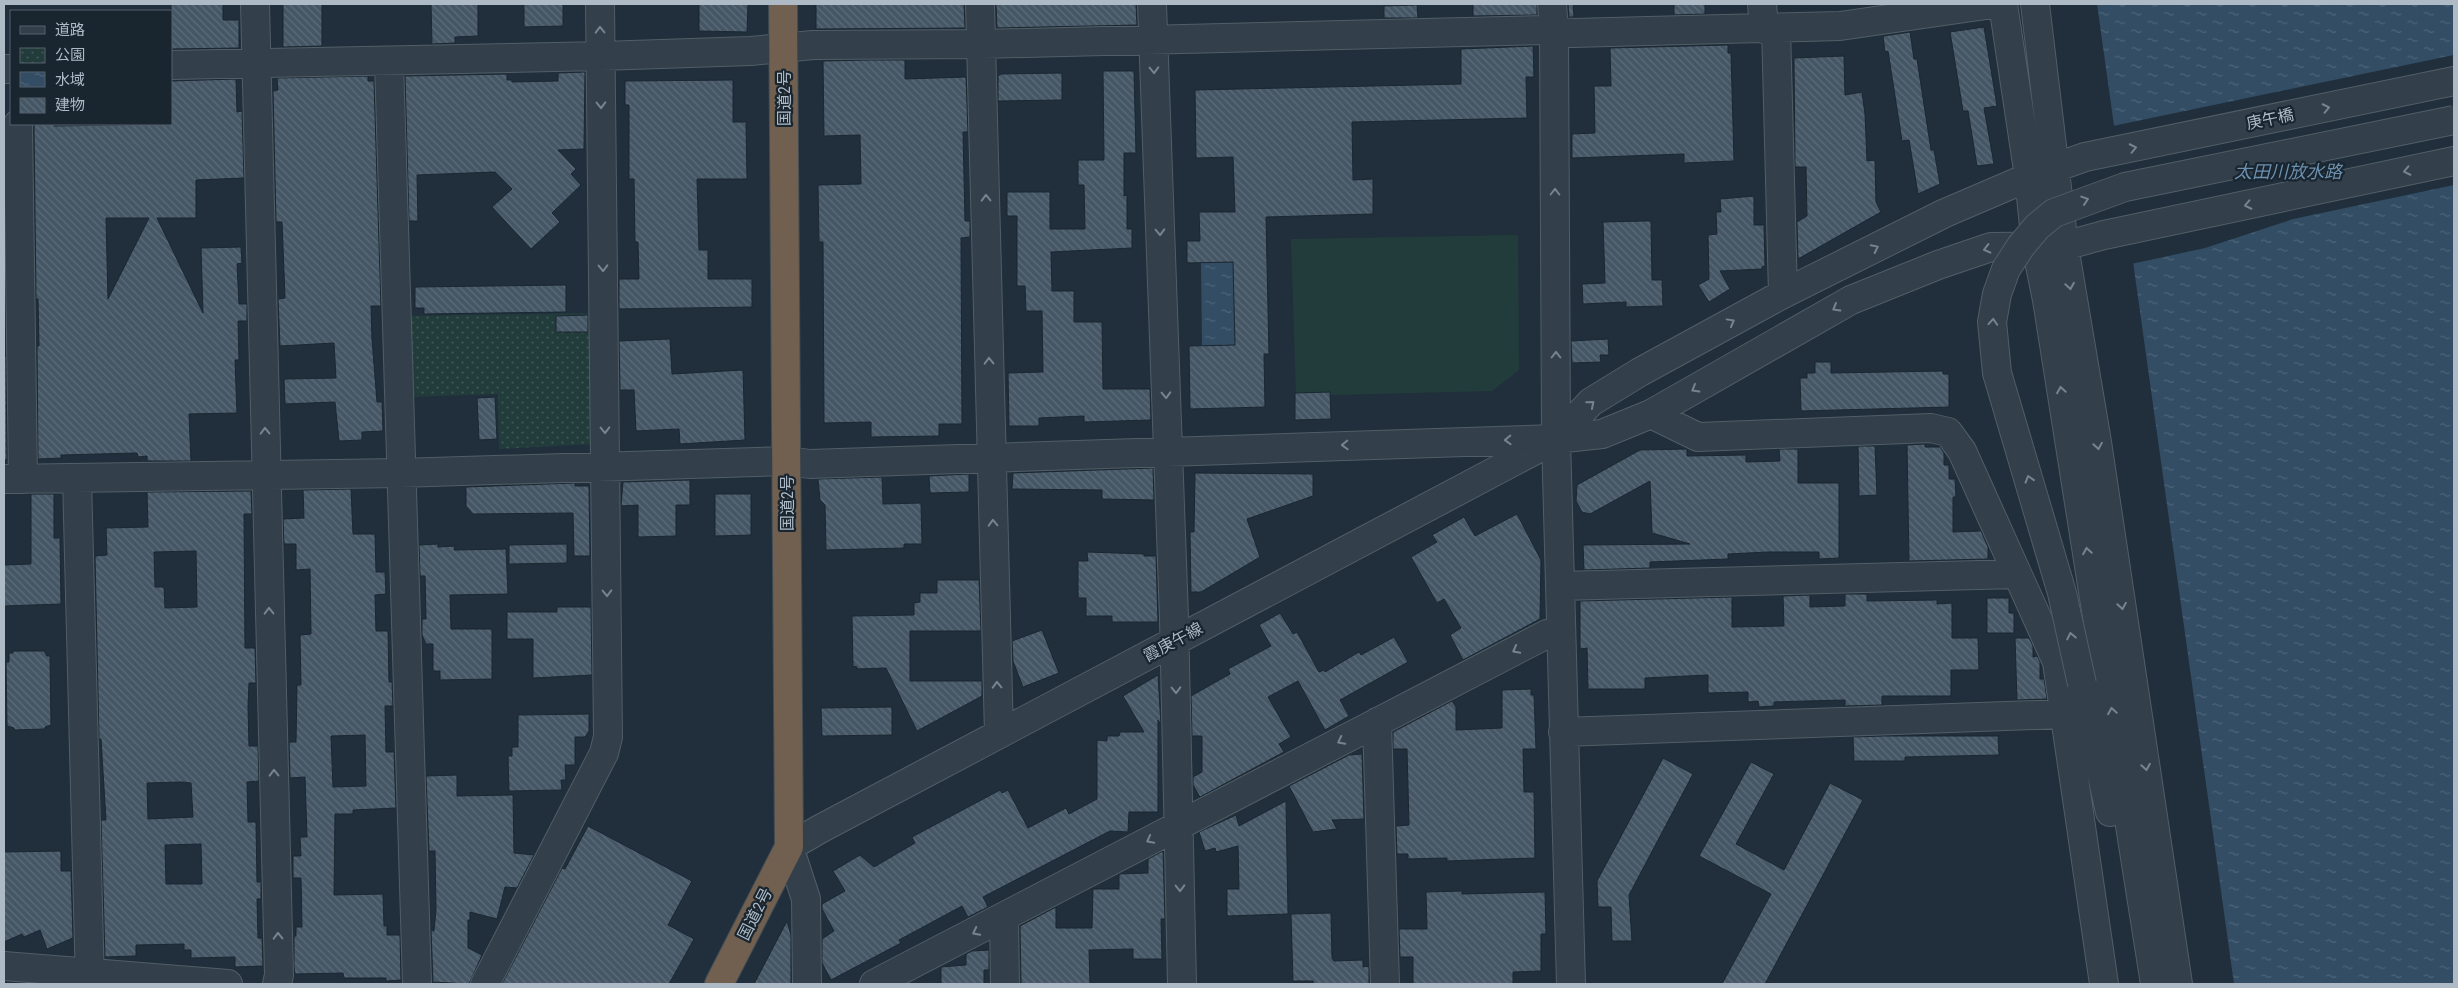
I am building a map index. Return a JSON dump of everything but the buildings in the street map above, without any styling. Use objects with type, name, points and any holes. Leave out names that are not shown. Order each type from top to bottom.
[{"type":"highway","name":"国道2号","points":[[719,984],[789,847],[783,4]]},
{"type":"street","points":[[255,4],[279,975],[277,984]]},
{"type":"street","points":[[485,984],[607,745],[600,4]]},
{"type":"street","points":[[980,4],[998,734]]},
{"type":"street","points":[[1152,4],[1174,642],[1182,984]]},
{"type":"street","points":[[1552,4],[1554,31],[1556,439],[1571,984]]},
{"type":"street","points":[[172,65],[256,62],[389,62],[601,56],[813,45],[982,44],[1544,30],[1573,33],[1767,20],[1840,26],[1858,13],[1993,4]]},
{"type":"street","points":[[2003,4],[2029,176],[2036,246],[2047,300],[2154,978]]},
{"type":"street","points":[[2035,4],[2064,246],[2097,442],[2178,984]]},
{"type":"street","points":[[1767,20],[1783,294]]},
{"type":"street","points":[[389,62],[417,984]]},
{"type":"street","name":"庚午橋","points":[[1556,439],[1592,402],[1640,372],[1783,294],[1945,213],[2029,176],[2085,157],[2454,81]]},
{"type":"street","points":[[2154,978],[2124,888],[2105,788],[2062,593],[1997,373],[1992,322],[1997,294],[2006,269],[2021,246],[2036,227],[2054,213],[2125,187],[2454,120]]},
{"type":"street","points":[[18,125],[13,479],[400,473],[786,461],[810,464],[1556,439],[1602,434],[1651,414],[1851,300],[1938,265],[1991,247],[2064,246],[2104,235],[2454,161]]},
{"type":"street","points":[[2036,246],[2054,168]]},
{"type":"street","points":[[1651,414],[1698,437],[1931,428],[1948,432],[1962,452],[2057,662],[2104,984]]},
{"type":"street","name":"霞庚午線","points":[[789,847],[998,734],[1556,439]]},
{"type":"street","points":[[77,478],[90,978]]},
{"type":"street","points":[[1560,586],[2017,574]]},
{"type":"street","points":[[874,984],[1547,634],[1561,633]]},
{"type":"street","points":[[1563,732],[2065,714]]},
{"type":"street","points":[[1377,722],[1385,984]]},
{"type":"street","points":[[789,847],[806,899],[807,984]]},
{"type":"street","points":[[1004,918],[1005,984]]},
{"type":"street","points":[[4,966],[90,978],[228,984]]},
{"type":"green space","points":[[1518,235],[1519,370],[1492,391],[1296,396],[1291,239]]},
{"type":"green space","points":[[598,313],[593,444],[499,449],[498,394],[407,397],[405,316]]},
{"type":"water","name":"太田川放水路","points":[[2097,4],[2454,4],[2454,984],[2234,984]]},
{"type":"water","points":[[1247,262],[1234,292],[1235,345],[1202,346],[1201,263]]},
{"type":"pier","points":[[2454,55],[2454,185],[2293,219],[2205,248],[2131,264],[2113,126]]}]
